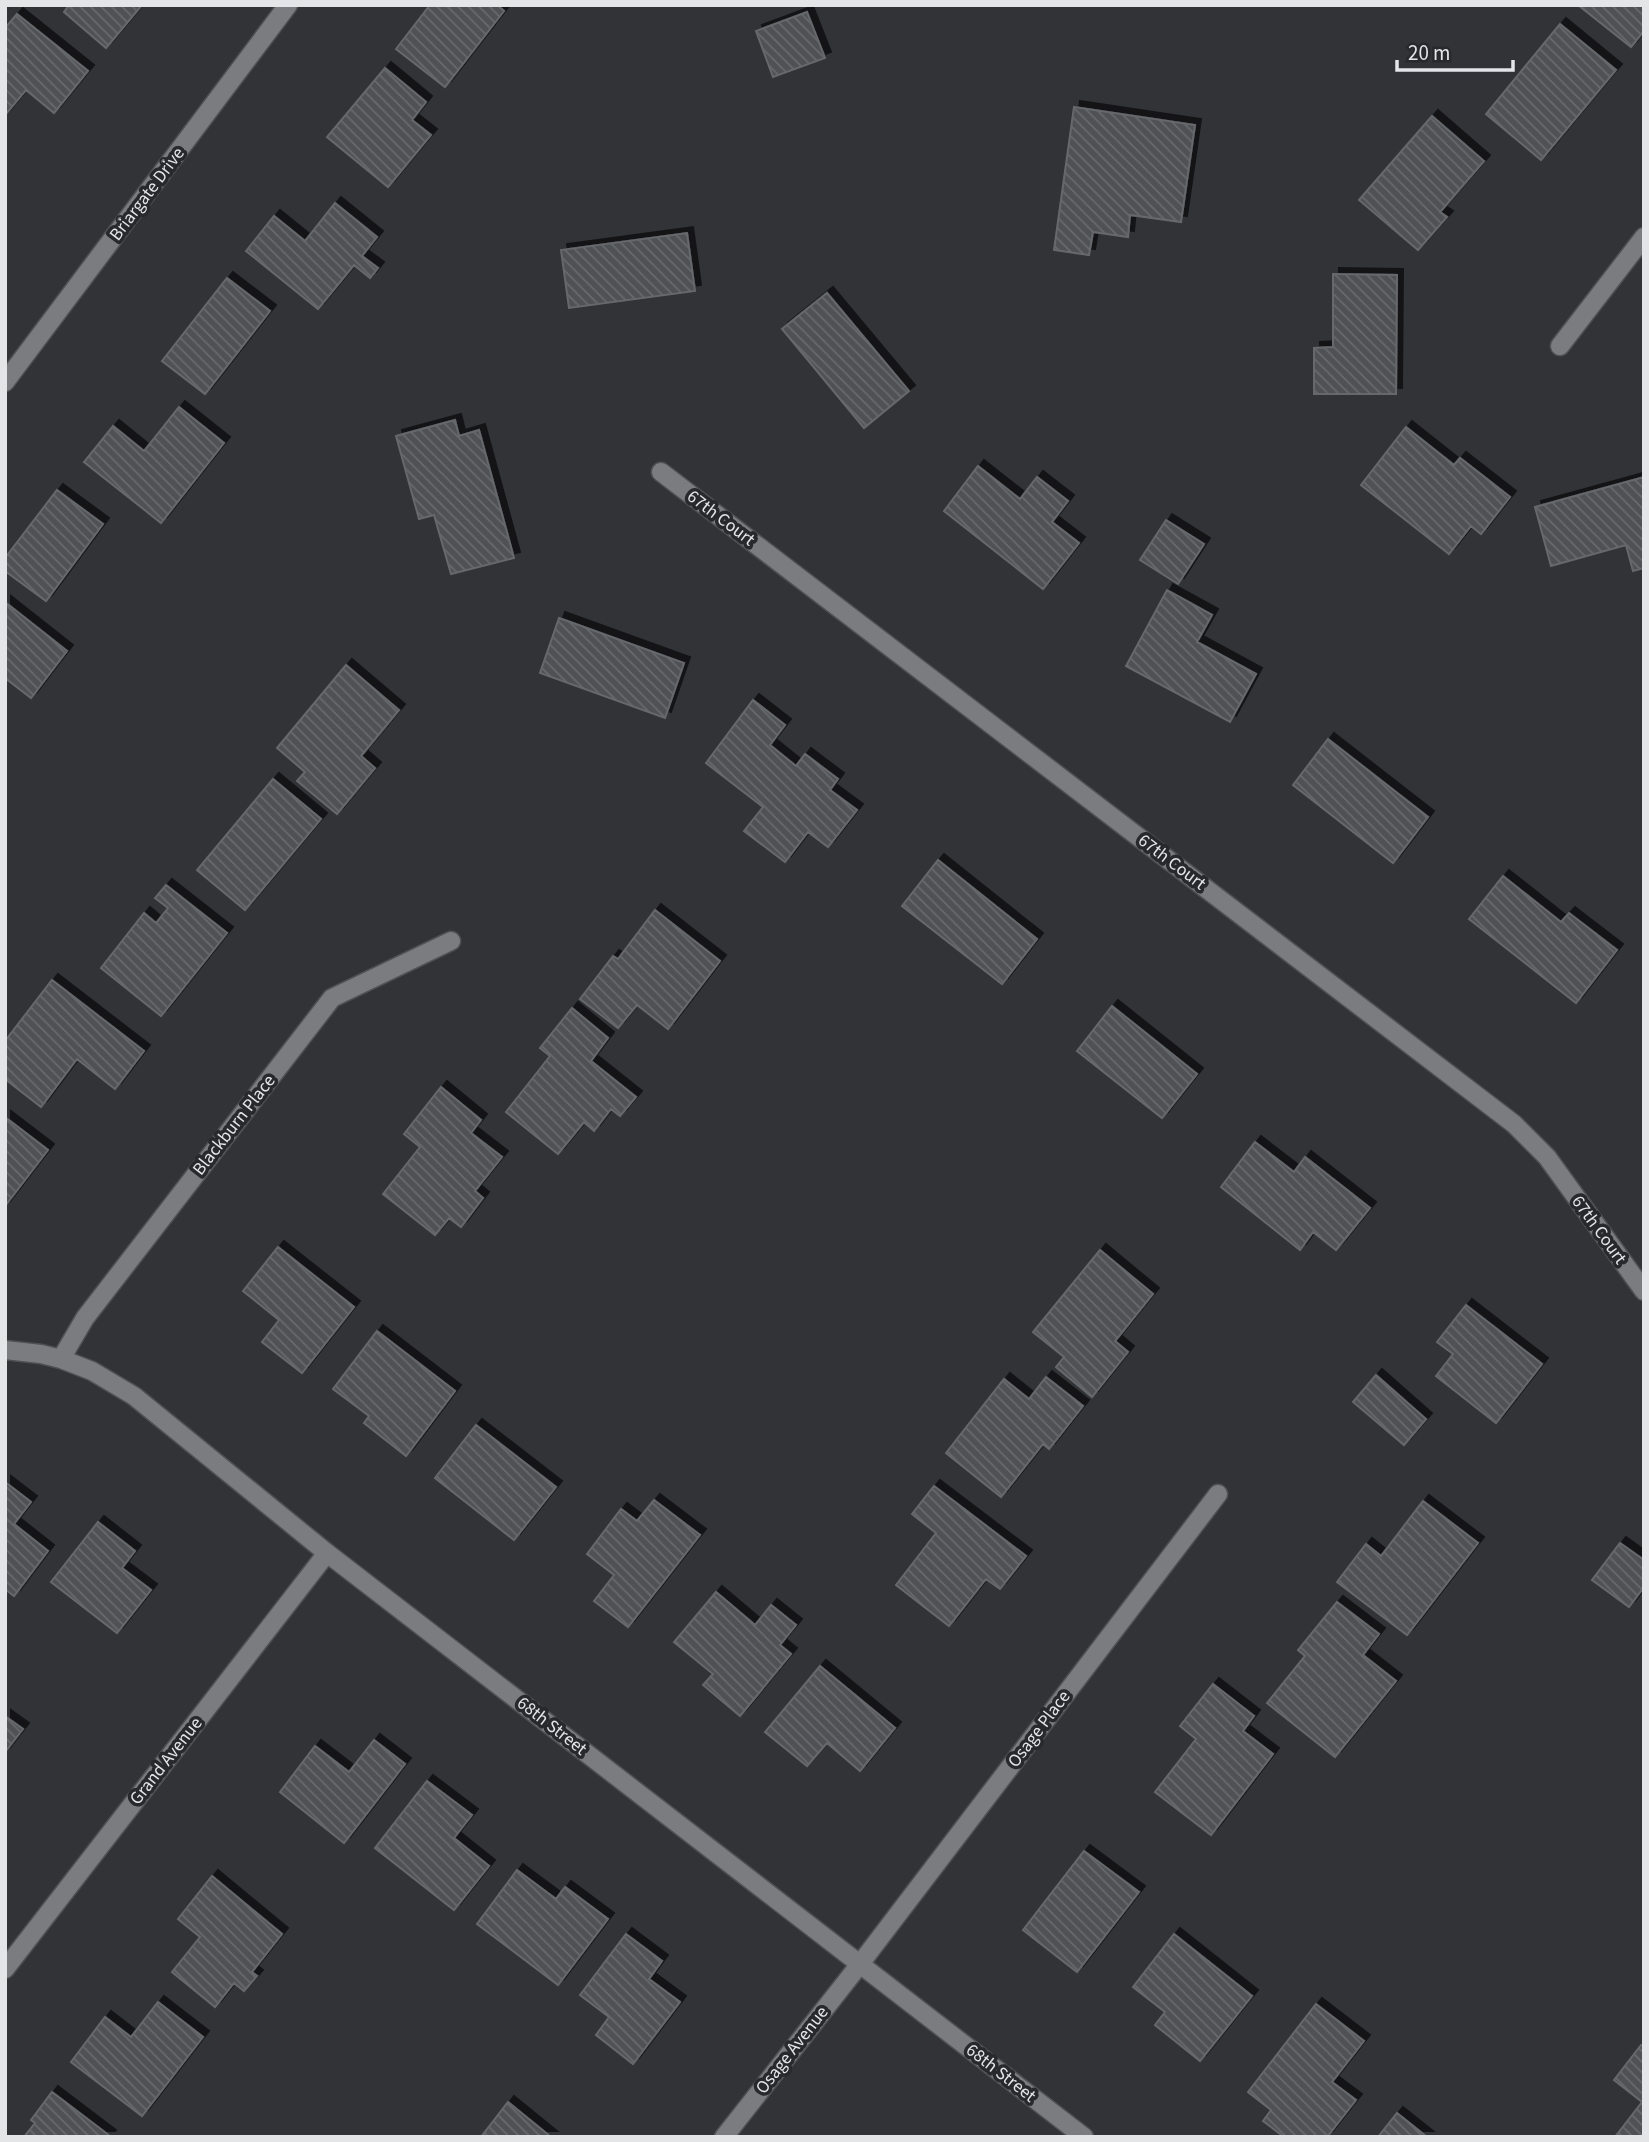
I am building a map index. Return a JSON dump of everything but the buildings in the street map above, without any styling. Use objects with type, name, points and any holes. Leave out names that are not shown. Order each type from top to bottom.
[{"type":"street","name":"Briargate Drive","points":[[5,382],[288,5]]},
{"type":"street","points":[[1560,346],[1644,237]]},
{"type":"street","name":"67th Court","points":[[661,472],[1514,1124],[1548,1157],[1644,1291]]},
{"type":"street","name":"Blackburn Place","points":[[61,1359],[85,1318],[332,998],[451,941]]},
{"type":"street","name":"68th Street","points":[[5,1350],[61,1359],[92,1371],[134,1396],[327,1553],[1083,2137]]},
{"type":"street","name":"Osage Place","points":[[860,1964],[1218,1494]]},
{"type":"street","name":"Grand Avenue","points":[[5,1969],[327,1553]]},
{"type":"street","name":"Osage Avenue","points":[[724,2137],[860,1964]]}]
